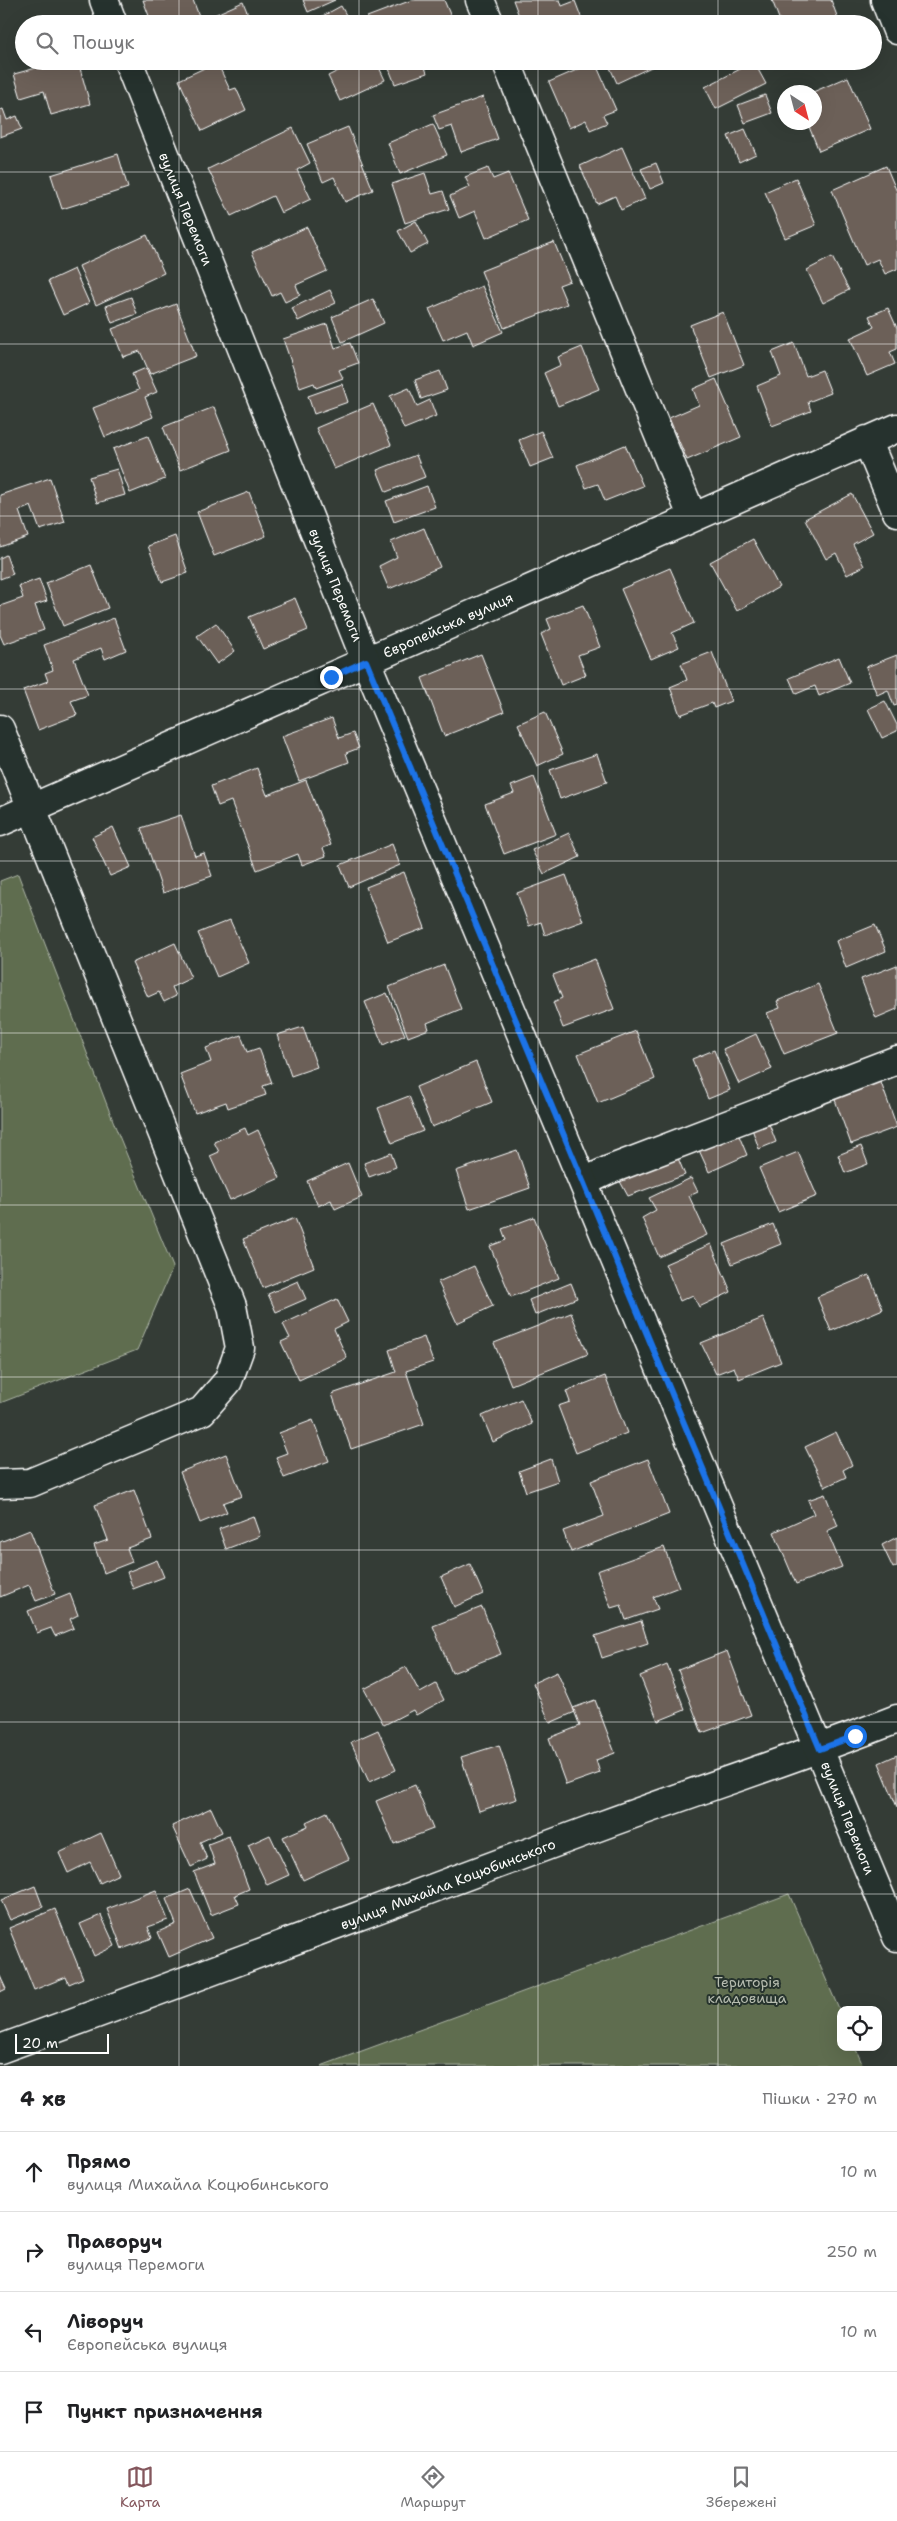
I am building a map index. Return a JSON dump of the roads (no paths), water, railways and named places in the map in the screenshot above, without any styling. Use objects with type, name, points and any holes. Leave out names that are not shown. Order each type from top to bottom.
[{"type":"street","points":[[104,0],[110,15]]},
{"type":"street","points":[[480,0],[486,15]]},
{"type":"street","points":[[885,0],[897,30]]},
{"type":"street","name":"вулиця Перемоги","points":[[132,70],[366,661],[897,1937]]},
{"type":"street","points":[[510,70],[692,516]]},
{"type":"street","name":"Європейська вулиця","points":[[0,822],[692,516],[897,428]]},
{"type":"street","points":[[867,440],[897,512]]},
{"type":"street","points":[[0,729],[232,1306],[240,1348],[228,1381],[202,1411],[30,1483],[0,1484]]},
{"type":"street","points":[[584,1182],[609,1170],[897,1060]]},
{"type":"street","name":"вулиця Михайла Коцюбинського","points":[[0,2049],[221,1970],[605,1825],[820,1749],[897,1719]]},
{"type":"park label","name":"Територія кладовища","points":[[747,1990]]}]
